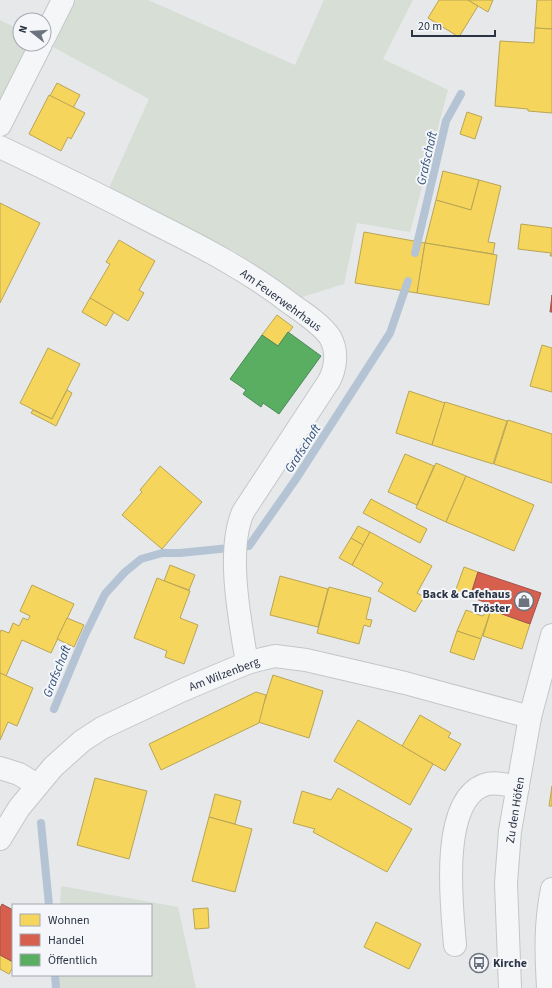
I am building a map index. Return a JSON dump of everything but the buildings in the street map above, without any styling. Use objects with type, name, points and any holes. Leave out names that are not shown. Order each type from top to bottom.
[{"type":"street","points":[[52,22],[63,0]]},
{"type":"street","points":[[0,125],[37,52]]},
{"type":"street","name":"Am Feuerwehrhaus","points":[[0,147],[109,200],[234,265],[288,301],[322,328],[330,337],[334,348],[335,359],[329,381],[243,512],[236,530],[235,580],[247,663]]},
{"type":"street","name":"Zu den Höfen","points":[[510,988],[506,883],[510,831],[530,717],[544,695],[552,635]]},
{"type":"street","name":"Am Wilzenberg","points":[[0,839],[19,808],[37,785],[65,755],[102,728],[183,690],[247,663],[275,656],[306,660],[405,683],[530,717]]},
{"type":"street","points":[[0,768],[19,774],[37,785]]},
{"type":"street","points":[[455,945],[451,895],[452,853],[455,828],[463,806],[471,794],[484,785],[495,783],[518,787]]},
{"type":"street","points":[[548,988],[545,941],[548,909],[552,889]]},
{"type":"shaded area","points":[[76,0],[148,0],[295,65],[324,0],[413,0],[383,59],[448,90],[410,232],[357,223],[344,284],[302,297],[234,251],[109,188],[149,99],[53,47]]},
{"type":"shaded area","points":[[0,20],[12,26],[12,52],[29,52],[0,104]]},
{"type":"shaded area","points":[[61,886],[178,907],[196,988],[57,988],[58,976],[152,976],[152,904],[60,904]]},
{"type":"waterway","name":"Grafschaft","points":[[415,253],[446,121],[461,94]]},
{"type":"waterway","name":"Grafschaft","points":[[54,709],[84,637],[105,594],[125,572],[141,559],[162,553],[180,553],[249,546],[296,479],[390,333],[408,281]]},
{"type":"waterway","name":"Grafschaft","points":[[41,823],[49,904]]},
{"type":"waterway","name":"Grafschaft","points":[[55,976],[56,988]]},
{"type":"place","name":"Back & Cafehaus Tröster","points":[[524,601]]},
{"type":"place","name":"Kirche","points":[[479,963]]}]
